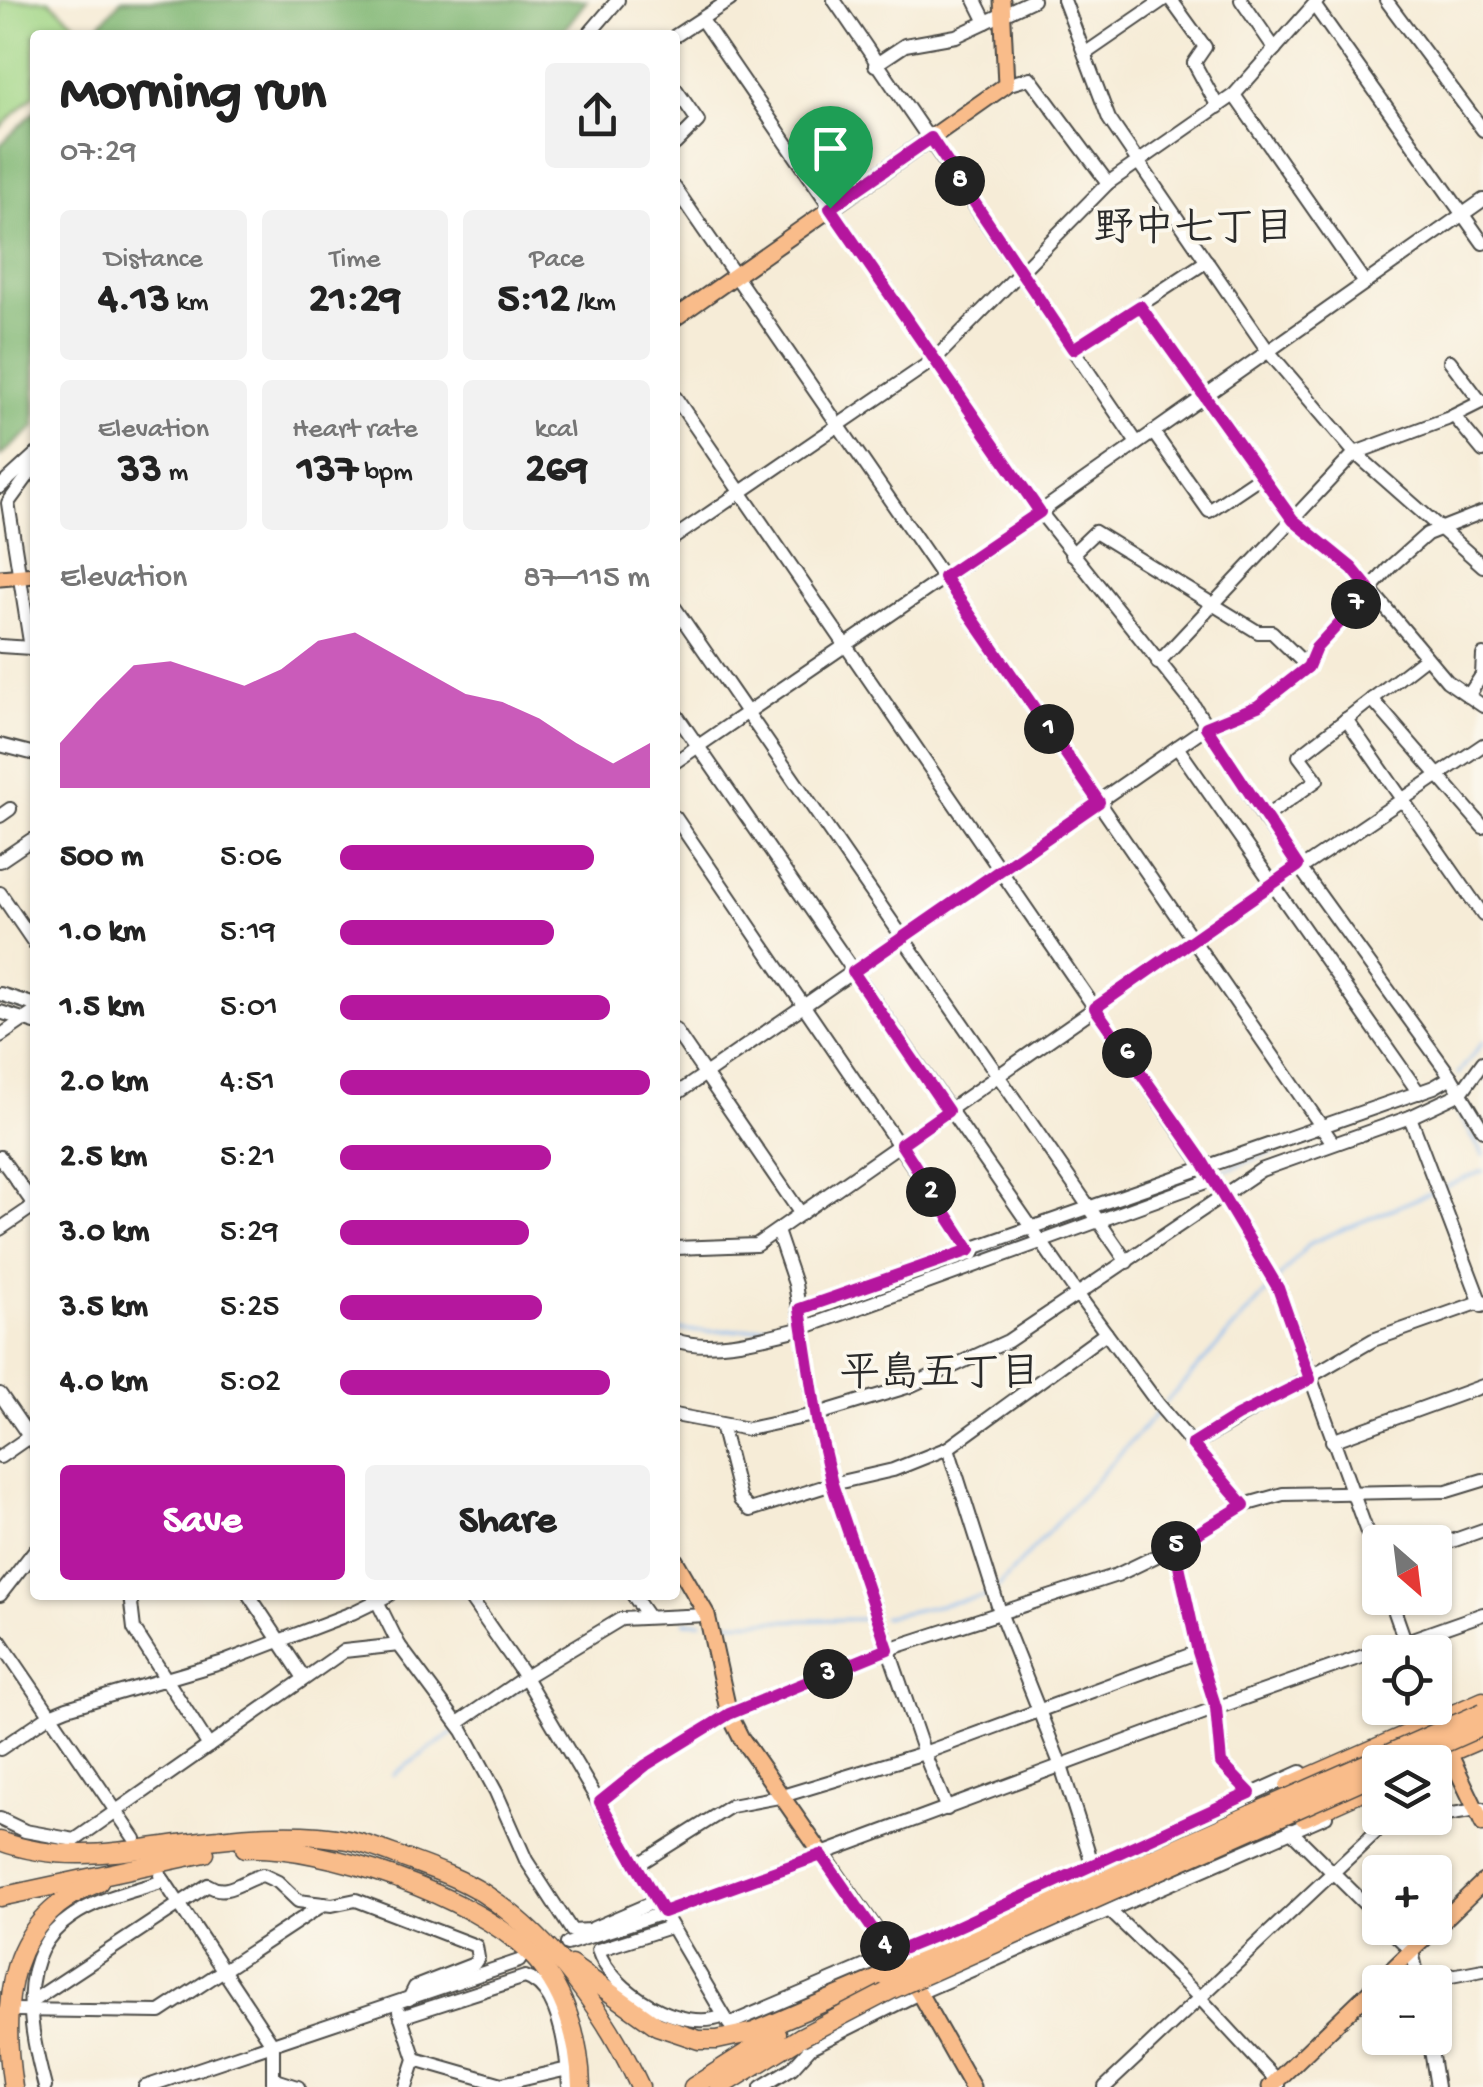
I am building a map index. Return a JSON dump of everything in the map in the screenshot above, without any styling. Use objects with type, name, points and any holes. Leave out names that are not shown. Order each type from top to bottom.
[{"type":"highway","points":[[1452,1709],[1483,1700]]},
{"type":"highway","points":[[529,1951],[685,2038],[734,2038],[795,2026],[891,1990],[978,1943],[1483,1712]]},
{"type":"highway","points":[[978,1943],[1070,1883],[1322,1771],[1411,1725]]},
{"type":"highway","points":[[1440,1745],[1483,1726]]},
{"type":"highway","points":[[1452,1752],[1483,1738]]},
{"type":"highway","points":[[693,2087],[795,2026],[836,1994],[978,1943],[1362,1780]]},
{"type":"highway","points":[[978,1943],[1083,1914],[1295,1826],[1362,1793]]},
{"type":"highway","points":[[0,1897],[242,1836],[326,1837],[370,1846],[468,1884],[501,1906],[554,1986],[570,2022],[580,2062],[581,2087]]},
{"type":"highway","points":[[0,1841],[38,1851],[96,1855],[189,1849]]},
{"type":"highway","points":[[0,1887],[189,1849]]},
{"type":"highway","points":[[13,2087],[5,2002],[15,1962],[34,1927],[60,1904],[91,1886],[189,1849]]},
{"type":"highway","points":[[529,1951],[576,2000],[601,2037],[626,2087]]},
{"type":"highway","points":[[529,1951],[602,2017],[640,2087]]},
{"type":"highway","points":[[728,2087],[770,2055],[795,2026]]},
{"type":"highway","points":[[720,2087],[770,2055]]},
{"type":"main road","points":[[680,315],[1006,85],[1002,7]]},
{"type":"main road","points":[[0,578],[27,575]]},
{"type":"main road","points":[[680,1569],[709,1620],[729,1714],[741,1738],[919,1993],[972,2087]]},
{"type":"main road","points":[[1452,1759],[1481,1814]]},
{"type":"main road","points":[[1275,2085],[1483,1882]]},
{"type":"street","points":[[592,30],[618,0]]},
{"type":"street","points":[[680,33],[730,0]]},
{"type":"street","points":[[834,0],[1137,443]]},
{"type":"street","points":[[975,0],[986,22]]},
{"type":"street","points":[[875,64],[905,45],[956,36],[986,22],[1002,7],[1034,0]]},
{"type":"street","points":[[1064,0],[1109,119],[1268,351],[1355,453],[1483,566]]},
{"type":"street","points":[[1086,53],[1162,0]]},
{"type":"street","points":[[1171,0],[1206,48],[1194,63],[1218,107]]},
{"type":"street","points":[[1241,0],[1275,50]]},
{"type":"street","points":[[1386,0],[1483,130]]},
{"type":"street","points":[[680,534],[935,360],[1108,183],[1234,96],[1316,3],[1483,243]]},
{"type":"street","points":[[702,20],[1040,512],[1192,703],[1264,818],[1450,1077],[1483,1130]]},
{"type":"street","points":[[1006,85],[1030,78],[1108,183]]},
{"type":"street","points":[[680,95],[698,121],[680,139]]},
{"type":"street","points":[[1234,96],[1365,283]]},
{"type":"street","points":[[680,195],[1327,1134]]},
{"type":"street","points":[[680,759],[1040,512],[1483,200]]},
{"type":"street","points":[[1073,349],[1207,261]]},
{"type":"street","points":[[1140,306],[1293,520],[1352,568],[1447,681],[1483,706]]},
{"type":"street","points":[[1158,662],[1355,453],[1482,402],[1450,361]]},
{"type":"street","points":[[680,404],[1211,1174],[1275,1283],[1364,1525]]},
{"type":"street","points":[[1454,416],[1483,451]]},
{"type":"street","points":[[1153,432],[1209,511],[1261,476]]},
{"type":"street","points":[[0,487],[30,460]]},
{"type":"street","points":[[30,473],[8,502],[27,575],[30,619]]},
{"type":"street","points":[[680,1091],[1206,727],[1258,706],[1308,667],[1316,648],[1427,534],[1483,512]]},
{"type":"street","points":[[1072,554],[1096,532],[1258,632],[1272,632],[1308,667]]},
{"type":"street","points":[[680,615],[1127,1262]]},
{"type":"street","points":[[0,646],[30,648]]},
{"type":"street","points":[[1468,696],[1482,675],[1483,655]]},
{"type":"street","points":[[1264,818],[1317,780],[1299,756],[1425,658]]},
{"type":"street","points":[[1372,698],[1483,826]]},
{"type":"street","points":[[1346,718],[1483,916]]},
{"type":"street","points":[[680,720],[1035,1236],[1161,1406],[1244,1505]]},
{"type":"street","points":[[0,745],[30,753]]},
{"type":"street","points":[[680,1248],[756,1245],[1273,883],[1483,745]]},
{"type":"street","points":[[1177,747],[1418,1092]]},
{"type":"street","points":[[680,825],[975,1257]]},
{"type":"street","points":[[0,861],[30,841]]},
{"type":"street","points":[[0,894],[30,937]]},
{"type":"street","points":[[0,994],[30,1014]]},
{"type":"street","points":[[0,1012],[30,1015]]},
{"type":"street","points":[[0,1036],[30,1016]]},
{"type":"street","points":[[680,1037],[801,1214]]},
{"type":"street","points":[[680,1342],[750,1341],[801,1318],[1327,1134],[1410,1117],[1458,1094],[1483,1062]]},
{"type":"street","points":[[680,1416],[748,1429],[818,1414],[910,1386],[1008,1341],[1278,1162],[1327,1134],[1450,1077]]},
{"type":"street","points":[[1192,1444],[1373,1340],[1482,1304],[1410,1117]]},
{"type":"street","points":[[0,1157],[30,1199]]},
{"type":"street","points":[[0,1229],[30,1209]]},
{"type":"street","points":[[776,1231],[795,1284],[832,1484],[924,1753],[947,1809]]},
{"type":"street","points":[[721,1425],[740,1500],[750,1510],[893,1470],[948,1448],[1106,1333]]},
{"type":"street","points":[[1332,1441],[1483,1386]]},
{"type":"street","points":[[0,1394],[30,1434]]},
{"type":"street","points":[[0,1457],[30,1440]]},
{"type":"street","points":[[948,1448],[1001,1615],[1061,1766],[1092,1864]]},
{"type":"street","points":[[600,1802],[646,1765],[729,1714],[888,1649],[1118,1576],[1244,1505],[1283,1494],[1447,1491],[1483,1480]]},
{"type":"street","points":[[1452,1541],[1483,1530]]},
{"type":"street","points":[[1175,1547],[1198,1652],[1216,1708],[1221,1763],[1252,1795]]},
{"type":"street","points":[[0,1595],[30,1556]]},
{"type":"street","points":[[131,1600],[134,1628],[209,1746]]},
{"type":"street","points":[[251,1600],[304,1678]]},
{"type":"street","points":[[0,1749],[50,1715],[278,1641],[373,1600]]},
{"type":"street","points":[[381,1600],[399,1645],[460,1727],[496,1792],[526,1860],[572,1931],[589,1930],[821,1855],[1216,1708],[1362,1662]]},
{"type":"street","points":[[471,1600],[527,1681],[729,2024],[952,1929],[1305,1770],[1322,1771]]},
{"type":"street","points":[[636,1600],[647,1616]]},
{"type":"street","points":[[1437,1635],[1483,1614]]},
{"type":"street","points":[[460,1727],[621,1618],[709,1620]]},
{"type":"street","points":[[0,1642],[135,1839]]},
{"type":"street","points":[[0,1819],[26,1831],[75,1840],[344,1650],[399,1645]]},
{"type":"street","points":[[636,1866],[731,1806],[779,1797],[924,1753],[1198,1652]]},
{"type":"street","points":[[1452,1816],[1481,1814]]},
{"type":"street","points":[[764,2086],[792,2068],[811,2046],[919,1993],[1110,1912],[1295,1826],[1362,1901]]},
{"type":"street","points":[[1106,2087],[1375,1835]]},
{"type":"street","points":[[31,2006],[208,1886],[225,1892],[262,1876],[278,1882],[298,1901],[324,1904],[356,1900],[476,1946],[478,1958],[474,1964],[415,1987],[402,2006],[415,2059],[406,2087]]},
{"type":"street","points":[[45,2087],[34,2047],[31,2006],[35,1961],[43,1944],[55,1929],[87,1907],[162,1877],[273,2046],[273,2083],[298,2087]]},
{"type":"street","points":[[14,2010],[31,2006],[160,2012],[324,1904]]},
{"type":"street","points":[[566,1944],[660,1907]]},
{"type":"street","points":[[1110,1912],[1199,1997],[1275,2085]]},
{"type":"street","points":[[670,1926],[598,1950],[604,1970],[667,2014],[694,2022],[724,2016]]},
{"type":"street","points":[[1406,1945],[1412,1951],[1415,1965]]},
{"type":"street","points":[[402,2006],[529,1951]]},
{"type":"street","points":[[1452,1976],[1483,1970]]},
{"type":"street","points":[[144,2087],[187,2080],[273,2046],[402,2006],[525,1977],[540,1984],[556,2015],[569,2087]]},
{"type":"street","points":[[1432,2055],[1437,2087]]},
{"type":"street","points":[[415,2059],[502,2084],[568,2069]]},
{"type":"street","points":[[1117,2076],[1128,2087]]},
{"type":"green space","points":[[0,0],[49,0],[82,30],[30,30],[30,99],[0,128]]},
{"type":"green space","points":[[121,0],[587,0],[564,30],[95,30]]},
{"type":"green space","points":[[30,116],[30,431],[0,456],[0,145]]},
{"type":"waterway","points":[[0,1001],[27,1011]]},
{"type":"waterway","points":[[1458,1074],[1483,1042]]},
{"type":"waterway","points":[[1333,1130],[1444,1094],[1447,1089]]},
{"type":"waterway","points":[[1452,1102],[1483,1155]]},
{"type":"waterway","points":[[1216,1173],[1321,1135]]},
{"type":"waterway","points":[[1444,1187],[1483,1171]]},
{"type":"waterway","points":[[1277,1280],[1310,1243],[1433,1192]]},
{"type":"waterway","points":[[1097,1214],[1151,1195]]},
{"type":"waterway","points":[[1041,1233],[1090,1216]]},
{"type":"waterway","points":[[979,1255],[1033,1236]]},
{"type":"waterway","points":[[804,1315],[972,1257]]},
{"type":"waterway","points":[[1166,1402],[1272,1286]]},
{"type":"waterway","points":[[680,1329],[737,1330],[797,1317]]},
{"type":"waterway","points":[[998,1587],[1158,1412]]},
{"type":"waterway","points":[[883,1617],[988,1595]]},
{"type":"waterway","points":[[714,1622],[870,1619]]},
{"type":"waterway","points":[[684,1622],[701,1622]]},
{"type":"waterway","points":[[535,1679],[558,1665]]},
{"type":"waterway","points":[[510,1695],[524,1686]]},
{"type":"waterway","points":[[393,1775],[457,1730]]},
{"type":"district","name":"野中七丁目","points":[[1194,225]]},
{"type":"district","name":"平島五丁目","points":[[940,1370]]},
{"type":"route","points":[[931,138],[1073,349],[1140,306],[1293,520],[1352,568],[1370,590],[1316,648],[1308,667],[1258,706],[1206,727],[1298,866],[1095,1008],[1201,1159],[1278,1288],[1310,1379],[1192,1444],[1244,1505],[1175,1547],[1198,1652],[1216,1708],[1221,1763],[1250,1793],[890,1954],[821,1855],[663,1912],[600,1802],[646,1765],[729,1714],[888,1649],[832,1484],[817,1420],[800,1309],[970,1250],[901,1144],[948,1111],[853,972],[1099,802],[944,577],[1040,512],[830,208],[931,138]]}]
